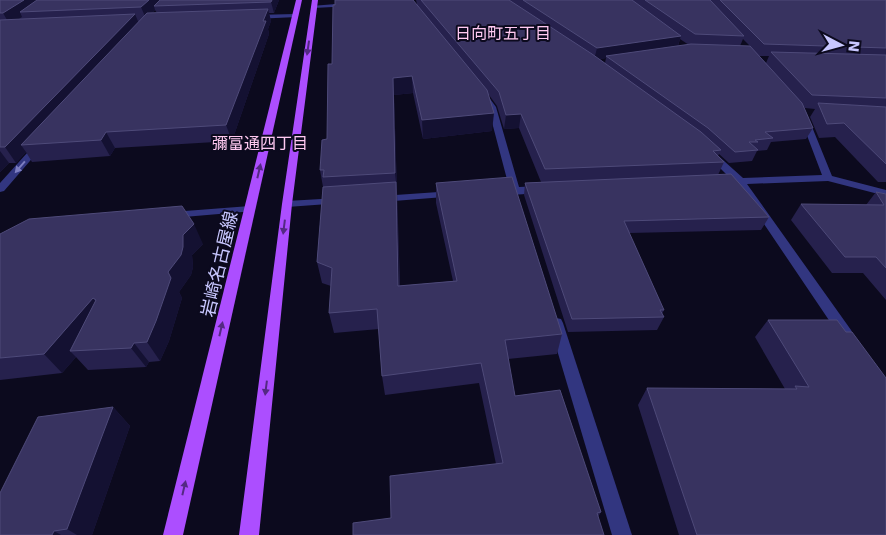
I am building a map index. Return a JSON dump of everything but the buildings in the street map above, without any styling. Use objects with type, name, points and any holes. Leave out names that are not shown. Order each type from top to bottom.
[{"type":"main road","name":"岩崎名古屋線","points":[[173,535],[299,0]]},
{"type":"main road","points":[[249,535],[287,204],[315,3]]},
{"type":"street","points":[[315,3],[352,4]]},
{"type":"street","points":[[246,18],[295,16]]},
{"type":"street","points":[[474,84],[492,107],[516,195]]},
{"type":"street","points":[[811,112],[802,112],[828,178]]},
{"type":"street","points":[[0,189],[45,138]]},
{"type":"street","points":[[706,149],[740,181],[852,343]]},
{"type":"street","points":[[711,182],[828,178],[886,193]]},
{"type":"street","points":[[495,192],[516,195],[556,188]]},
{"type":"street","points":[[366,200],[465,193]]},
{"type":"street","points":[[287,204],[346,201]]},
{"type":"street","points":[[162,216],[250,209]]},
{"type":"street","points":[[552,311],[622,535]]},
{"type":"district","name":"日向町五丁目","points":[[503,33]]},
{"type":"district","name":"彌富通四丁目","points":[[260,143]]}]
